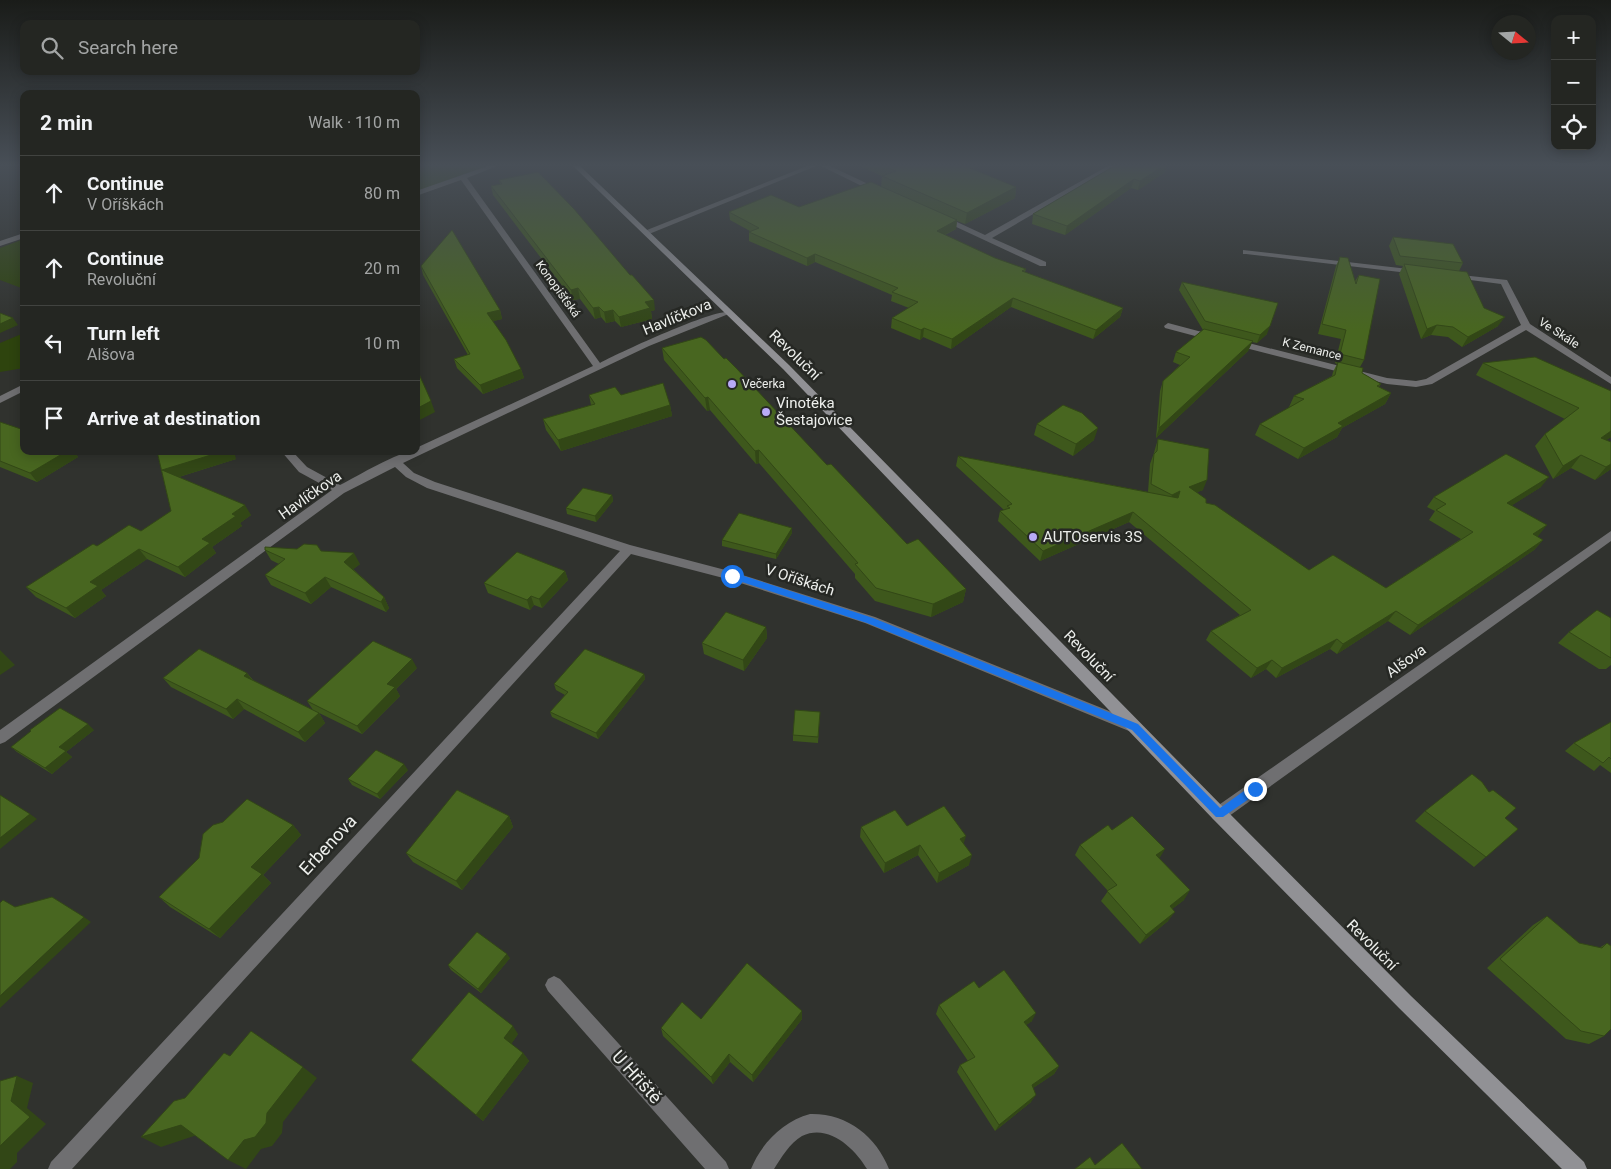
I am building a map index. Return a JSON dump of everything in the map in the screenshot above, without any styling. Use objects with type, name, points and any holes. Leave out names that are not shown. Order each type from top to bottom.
[{"type":"street","name":"Konopišťská","points":[[493,221],[598,367]]},
{"type":"street","name":"Revoluční","points":[[634,221],[727,313],[786,367],[1219,814],[1405,1002],[1578,1169]]},
{"type":"street","points":[[646,232],[675,221]]},
{"type":"street","points":[[947,221],[1043,264]]},
{"type":"street","points":[[986,238],[1017,221]]},
{"type":"street","points":[[0,244],[20,236]]},
{"type":"street","points":[[1246,252],[1424,273]]},
{"type":"street","name":"Ve Skále","points":[[1444,275],[1504,282],[1526,326],[1611,381]]},
{"type":"street","name":"Havlíčkova","points":[[420,449],[701,321],[727,313]]},
{"type":"street","name":"K Zemance","points":[[1168,326],[1388,381],[1416,384],[1430,382],[1526,326]]},
{"type":"street","points":[[0,400],[20,389]]},
{"type":"street","points":[[289,455],[294,463],[306,472],[340,490]]},
{"type":"street","name":"Havlíčkova","points":[[0,738],[340,490],[408,455]]},
{"type":"street","name":"V Oříškách","points":[[395,461],[410,475],[431,485],[628,549],[732,576],[870,620],[1135,727]]},
{"type":"street","name":"Alšova","points":[[1219,814],[1611,535]]},
{"type":"street","name":"Erbenova","points":[[58,1169],[628,549]]},
{"type":"street","name":"U Hřiště","points":[[554,984],[719,1169]]},
{"type":"street","points":[[761,1169],[782,1141],[795,1129],[811,1124],[827,1125],[843,1130],[858,1140],[872,1156],[879,1169]]},
{"type":"green space","points":[[20,240],[20,288],[0,280],[0,248]]},
{"type":"green space","points":[[20,335],[20,369],[0,372],[0,343]]},
{"type":"building","points":[[518,221],[584,221],[654,300],[645,302],[650,308],[619,317],[613,310],[604,312],[599,307],[593,308],[578,288],[571,290]]},
{"type":"building","points":[[745,221],[956,221],[937,231],[995,258],[1026,269],[1022,271],[1123,308],[1096,330],[1013,298],[952,339],[924,328],[921,330],[892,318],[918,302],[892,292],[898,288],[815,254],[807,258],[749,232],[759,228]]},
{"type":"building","points":[[1052,221],[1075,221],[1067,226]]},
{"type":"building","points":[[452,230],[500,310],[487,313],[506,340],[521,369],[480,385],[454,359],[470,354],[421,266]]},
{"type":"building","points":[[1393,237],[1453,244],[1463,263],[1400,256]]},
{"type":"building","points":[[1340,257],[1348,258],[1356,284],[1359,275],[1380,279],[1364,360],[1340,354],[1346,330],[1322,324]]},
{"type":"building","points":[[1404,264],[1467,272],[1484,308],[1505,317],[1468,337],[1453,327],[1437,325],[1427,329]]},
{"type":"building","points":[[1182,282],[1278,303],[1270,326],[1260,335],[1205,321]]},
{"type":"building","points":[[0,313],[13,318],[0,324]]},
{"type":"building","points":[[1204,329],[1253,341],[1159,428],[1163,381],[1190,357],[1176,352]]},
{"type":"building","points":[[701,337],[737,369],[827,465],[831,464],[907,544],[918,539],[966,589],[933,604],[876,588],[855,564],[858,563],[759,450],[755,451],[708,397],[705,398],[662,348]]},
{"type":"building","points":[[1535,357],[1611,391],[1611,431],[1601,438],[1611,442],[1611,464],[1606,467],[1581,455],[1563,466],[1545,434],[1579,408],[1483,363]]},
{"type":"building","points":[[1338,362],[1363,368],[1362,373],[1381,384],[1377,386],[1391,393],[1338,423],[1343,426],[1304,448],[1260,424],[1304,399],[1294,396],[1335,375]]},
{"type":"building","points":[[420,376],[431,401],[420,407]]},
{"type":"building","points":[[663,383],[670,405],[558,440],[543,419],[595,404],[589,395],[615,387],[621,395]]},
{"type":"building","points":[[1063,405],[1082,413],[1098,428],[1076,444],[1037,424]]},
{"type":"building","points":[[0,422],[20,429],[20,455],[60,455],[30,473],[0,461]]},
{"type":"building","points":[[1158,439],[1209,449],[1207,480],[1189,487],[1206,499],[1206,503],[1215,505],[1309,570],[1333,555],[1386,588],[1473,532],[1436,510],[1446,504],[1434,497],[1506,454],[1549,477],[1507,503],[1547,525],[1533,534],[1543,540],[1418,625],[1396,611],[1343,644],[1337,639],[1282,668],[1272,660],[1257,668],[1211,631],[1251,610],[1133,512],[1043,551],[1000,511],[1010,508],[1007,506],[1012,504],[958,456],[1178,498],[1180,491],[1172,495],[1151,484],[1154,454],[1157,451]]},
{"type":"building","points":[[158,455],[211,455],[162,470],[245,505],[232,514],[236,516],[202,539],[210,543],[178,567],[139,549],[90,582],[98,586],[66,608],[26,587],[93,544],[97,546],[129,525],[141,531],[171,511]]},
{"type":"building","points":[[583,488],[612,495],[595,516],[566,508]]},
{"type":"building","points":[[739,513],[792,528],[776,554],[722,540]]},
{"type":"building","points":[[304,544],[317,545],[321,551],[354,553],[344,562],[384,597],[381,602],[325,577],[305,593],[265,575],[285,559],[265,550],[265,547],[297,549]]},
{"type":"building","points":[[517,552],[565,571],[539,599],[531,596],[527,600],[484,583]]},
{"type":"building","points":[[1597,610],[1611,618],[1611,658],[1569,632]]},
{"type":"building","points":[[726,612],[766,627],[743,660],[702,643]]},
{"type":"building","points":[[373,641],[412,659],[387,684],[395,687],[357,726],[307,701]]},
{"type":"building","points":[[199,649],[247,673],[244,676],[319,713],[298,732],[237,699],[226,709],[163,678]]},
{"type":"building","points":[[585,649],[644,674],[596,733],[550,712],[568,692],[554,684]]},
{"type":"building","points":[[60,708],[88,724],[59,747],[66,751],[45,768],[11,747],[30,730]]},
{"type":"building","points":[[795,710],[820,712],[818,737],[793,735]]},
{"type":"building","points":[[1611,722],[1611,759],[1609,757],[1603,763],[1574,743]]},
{"type":"building","points":[[376,750],[404,764],[377,794],[348,779]]},
{"type":"building","points":[[1472,774],[1482,782],[1489,792],[1493,790],[1516,808],[1505,818],[1518,829],[1486,857],[1425,811]]},
{"type":"building","points":[[457,790],[509,816],[456,881],[406,853]]},
{"type":"building","points":[[0,795],[30,814],[0,838]]},
{"type":"building","points":[[247,799],[293,825],[251,867],[262,874],[209,929],[159,897],[199,858],[203,834],[213,825],[223,822]]},
{"type":"building","points":[[944,806],[966,836],[960,839],[972,855],[939,873],[920,845],[885,863],[861,827],[895,810],[907,826]]},
{"type":"building","points":[[1132,816],[1165,849],[1156,855],[1190,890],[1170,906],[1175,912],[1146,935],[1107,891],[1117,885],[1080,845],[1108,825],[1112,830]]},
{"type":"building","points":[[52,897],[84,917],[0,996],[0,903],[3,900],[15,907]]},
{"type":"building","points":[[1547,916],[1579,943],[1602,948],[1607,943],[1611,946],[1611,1029],[1604,1036],[1581,1031],[1500,959]]},
{"type":"building","points":[[477,932],[507,954],[478,989],[448,965]]},
{"type":"building","points":[[747,963],[802,1011],[752,1075],[729,1054],[711,1077],[661,1028],[682,1002],[701,1019]]},
{"type":"building","points":[[1004,970],[1036,1013],[1024,1022],[1059,1066],[1032,1085],[1036,1095],[999,1125],[960,1065],[975,1057],[939,1005],[974,981],[979,988]]},
{"type":"building","points":[[469,992],[513,1026],[504,1038],[523,1053],[476,1115],[411,1060]]},
{"type":"building","points":[[251,1031],[303,1067],[267,1113],[266,1123],[255,1137],[244,1140],[228,1160],[181,1125],[141,1137],[174,1101],[185,1098],[224,1053],[230,1056]]},
{"type":"building","points":[[17,1076],[11,1101],[30,1117],[0,1146],[0,1081]]},
{"type":"building","points":[[1122,1143],[1142,1169],[1075,1169],[1090,1157],[1095,1165]]},
{"type":"place","name":"Večerka","points":[[732,384]]},
{"type":"place","name":"Vinotéka Šestajovice","points":[[766,412]]},
{"type":"place","name":"AUTOservis 3S","points":[[1033,537]]},
{"type":"route","points":[[732,576],[870,620],[1135,727],[1219,814],[1255,789]]}]
